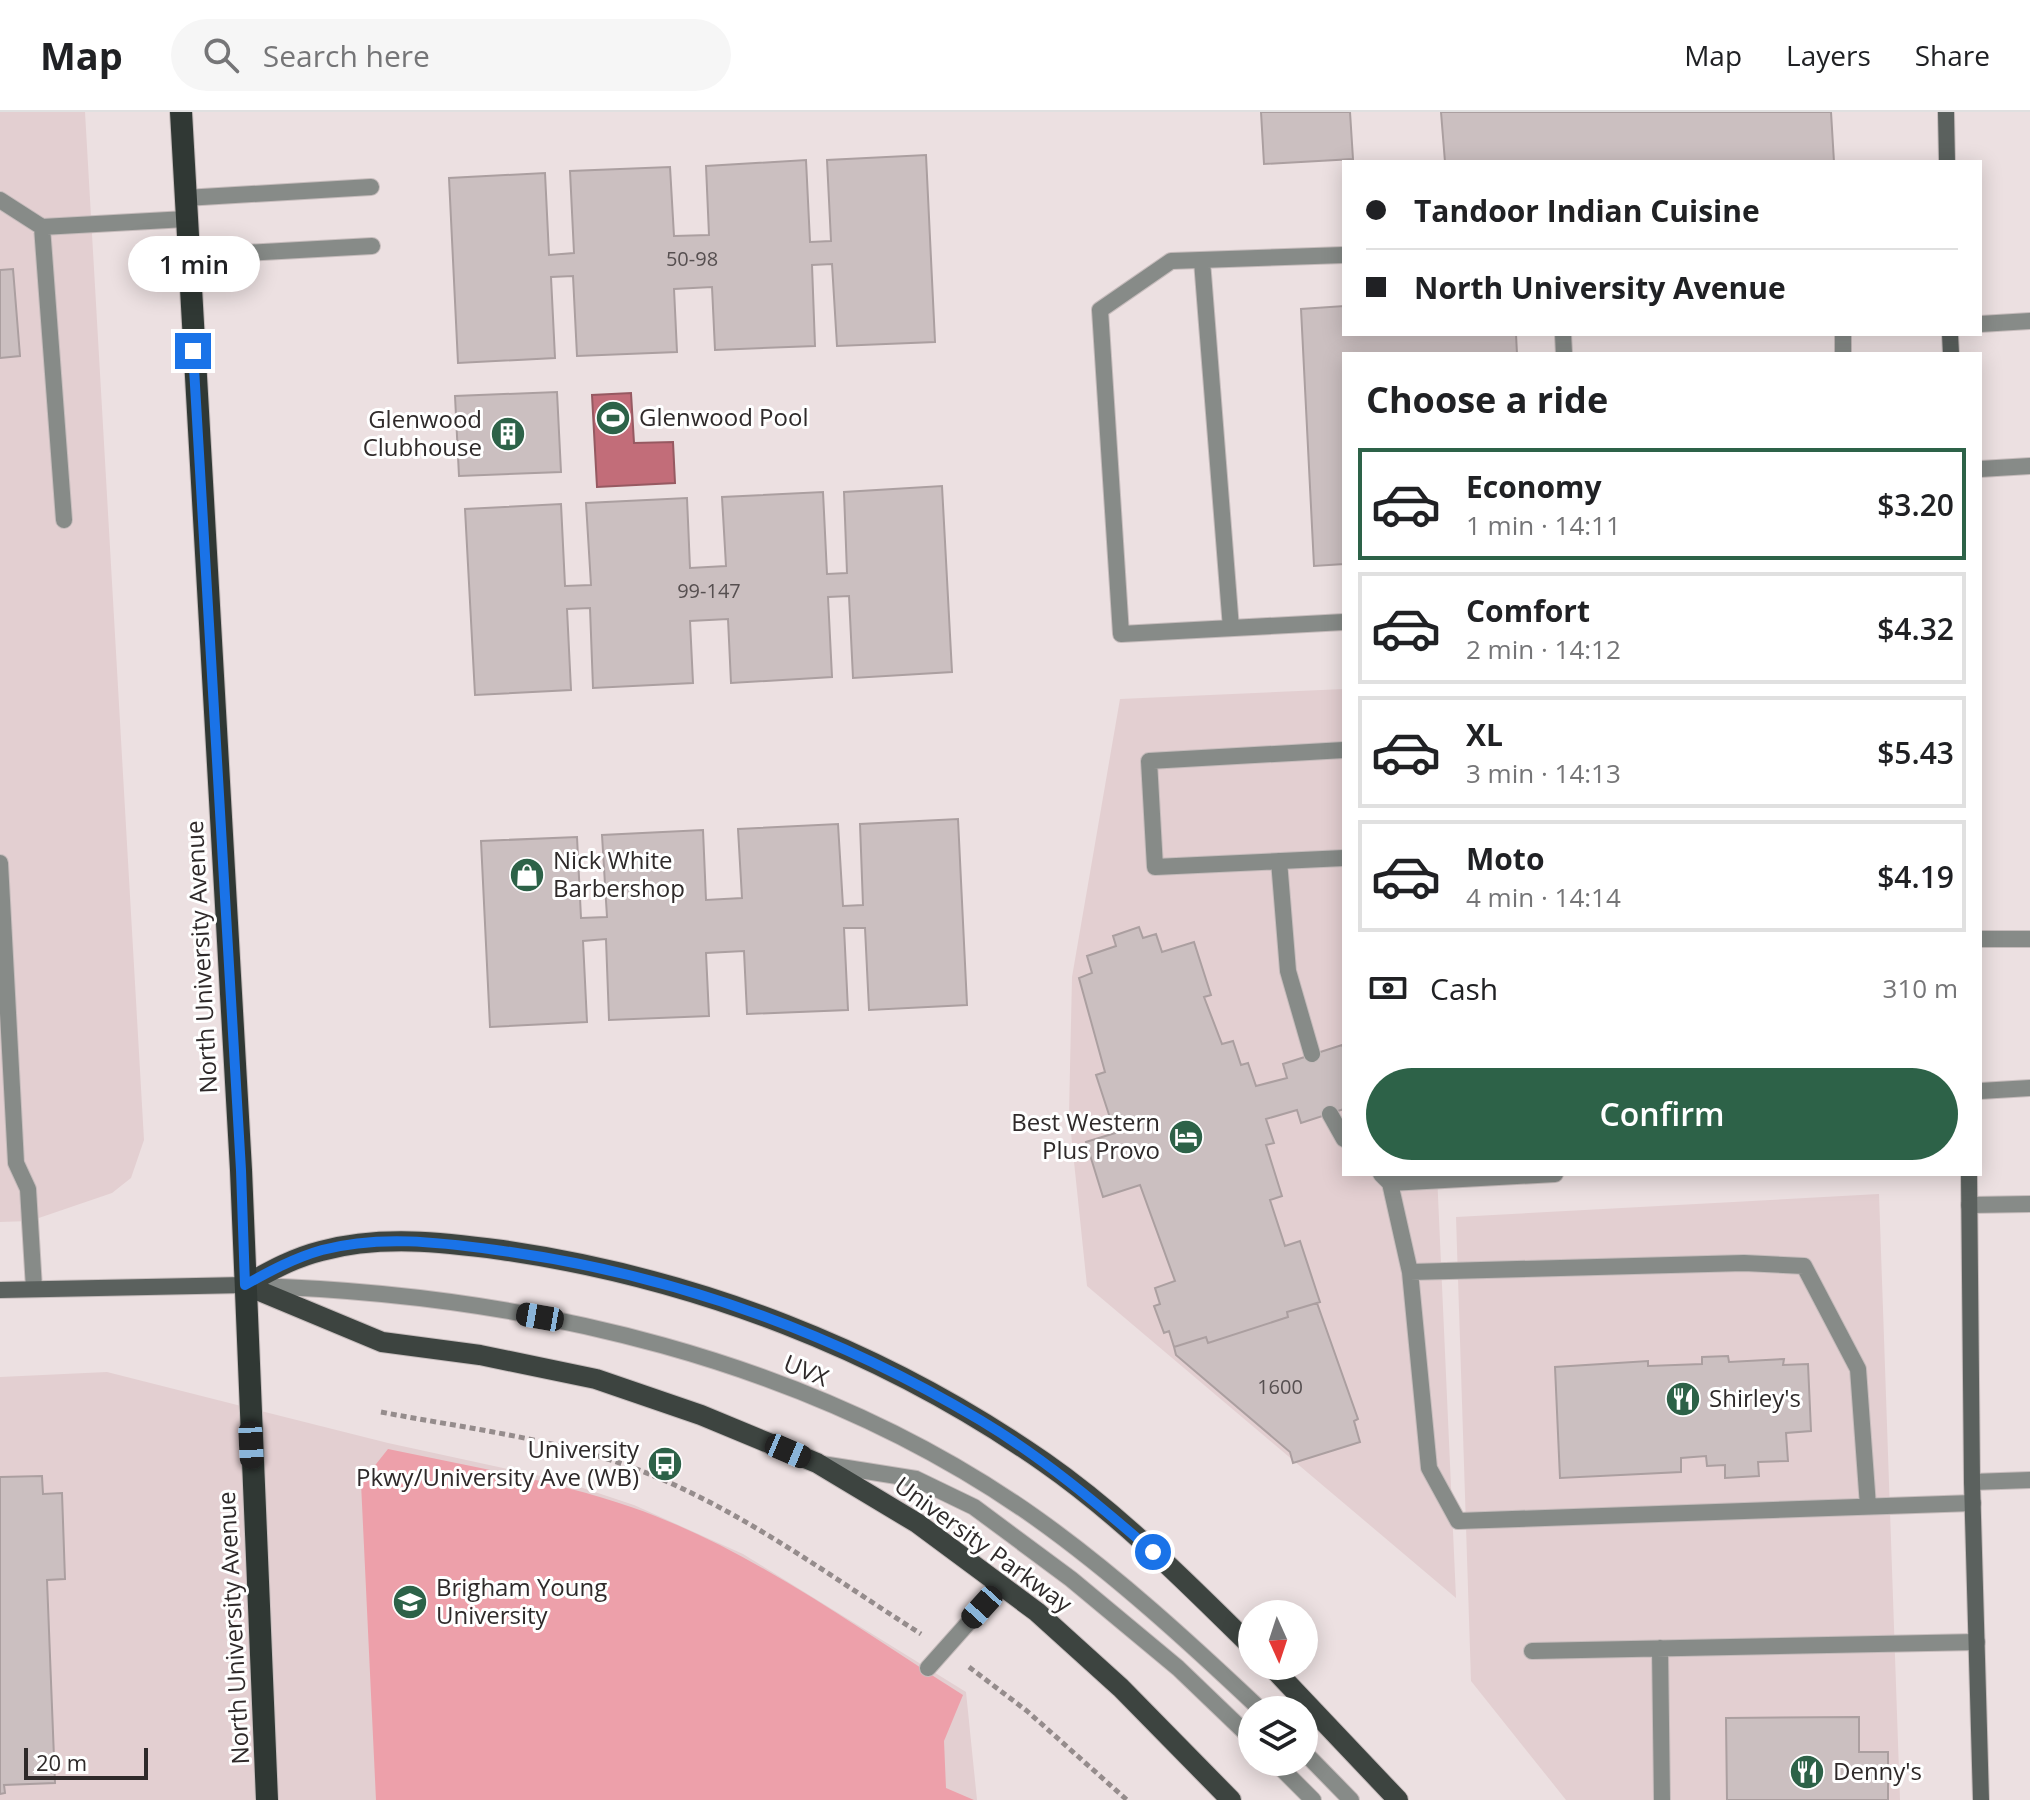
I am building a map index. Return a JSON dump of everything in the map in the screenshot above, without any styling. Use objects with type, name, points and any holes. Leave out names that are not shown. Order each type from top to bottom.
[{"type":"highway","name":"North University Avenue","points":[[181,112],[241,1170],[267,1800]]},
{"type":"main road","points":[[1946,112],[1947,160]]},
{"type":"main road","points":[[1969,1176],[1972,1482],[1981,1800]]},
{"type":"main road","name":"University Parkway","points":[[245,1285],[287,1262],[323,1250],[404,1240],[559,1258],[744,1308],[879,1365],[1021,1447],[1133,1534],[1238,1634]]},
{"type":"main road","name":"University Parkway","points":[[0,1290],[245,1285],[382,1342],[480,1355],[596,1379],[701,1415],[817,1463],[917,1523],[1037,1612],[1121,1688],[1231,1800]]},
{"type":"main road","points":[[1284,1680],[1398,1800]]},
{"type":"street","points":[[0,200],[42,227],[371,187]]},
{"type":"street","points":[[42,227],[64,520]]},
{"type":"street","points":[[188,256],[372,246]]},
{"type":"street","points":[[1342,255],[1171,261],[1100,310],[1121,634],[1342,622]]},
{"type":"street","points":[[1202,261],[1231,628]]},
{"type":"street","points":[[1982,324],[2030,321]]},
{"type":"street","points":[[1982,469],[2030,466]]},
{"type":"street","points":[[1342,750],[1149,761],[1155,867],[1342,858]]},
{"type":"street","points":[[1279,861],[1288,971],[1312,1054]]},
{"type":"street","points":[[0,863],[16,1163],[28,1189],[34,1288]]},
{"type":"street","points":[[1982,939],[2030,939]]},
{"type":"street","points":[[1982,1091],[2030,1088]]},
{"type":"street","points":[[1330,1114],[1342,1135]]},
{"type":"street","points":[[1493,1176],[1386,1178],[1410,1272],[1429,1468],[1458,1521],[1973,1503]]},
{"type":"street","points":[[1969,1205],[2030,1204]]},
{"type":"street","points":[[1410,1272],[1744,1263],[1804,1266],[1858,1369],[1868,1506]]},
{"type":"street","name":"UVX","points":[[245,1285],[382,1293],[566,1322],[655,1344],[786,1388],[918,1448],[1036,1518],[1121,1585],[1245,1696]]},
{"type":"street","points":[[817,1463],[916,1479],[974,1507],[1071,1579],[1178,1668],[1238,1726]]},
{"type":"street","points":[[1972,1482],[2030,1480]]},
{"type":"street","points":[[928,1668],[1001,1586]]},
{"type":"street","points":[[1532,1651],[1977,1642]]},
{"type":"street","points":[[1660,1648],[1662,1800]]},
{"type":"street","points":[[1318,1766],[1351,1800]]},
{"type":"street","points":[[1289,1776],[1313,1800]]},
{"type":"path","points":[[381,1412],[540,1442],[632,1468],[736,1517],[944,1648],[1027,1711],[1127,1800]]},
{"type":"shaded area","points":[[0,112],[85,112],[144,1140],[131,1178],[112,1193],[30,1221],[0,1222]]},
{"type":"shaded area","name":"Glenwood Pool","points":[[631,393],[634,443],[673,442],[675,483],[597,487],[592,395]]},
{"type":"shaded area","points":[[1342,689],[1342,1176],[1437,1176],[1456,1598],[1087,1286],[1069,1114],[1072,977],[1120,699]]},
{"type":"shaded area","points":[[1879,1194],[1900,1800],[1566,1800],[1471,1681],[1456,1217]]},
{"type":"shaded area","name":"Brigham Young University","points":[[107,1372],[388,1443],[559,1480],[634,1505],[743,1554],[966,1692],[977,1800],[0,1800],[0,1377]]},
{"type":"shaded area","points":[[388,1449],[541,1481],[631,1507],[718,1544],[802,1591],[963,1695],[944,1741],[946,1788],[974,1800],[376,1800],[361,1483]]},
{"type":"building","points":[[1261,112],[1350,112],[1353,159],[1264,164]]},
{"type":"building","points":[[1441,112],[1831,112],[1834,160],[1445,160]]},
{"type":"building","points":[[926,155],[935,342],[837,346],[832,264],[812,265],[815,346],[715,350],[712,287],[674,289],[677,352],[577,356],[573,276],[551,277],[555,358],[458,363],[449,178],[545,173],[549,255],[574,253],[570,171],[670,167],[674,236],[709,235],[706,166],[806,160],[810,242],[831,241],[827,160]]},
{"type":"building","points":[[13,269],[20,356],[0,358],[0,270]]},
{"type":"building","points":[[1342,306],[1342,336],[1516,336],[1517,352],[1342,352],[1342,564],[1314,566],[1301,309]]},
{"type":"building","name":"Glenwood Clubhouse","points":[[557,392],[561,472],[459,476],[455,396]]},
{"type":"building","points":[[942,486],[952,672],[853,678],[849,596],[828,597],[832,677],[731,683],[728,619],[690,621],[693,683],[593,688],[590,608],[567,609],[571,690],[475,695],[465,509],[561,504],[565,586],[591,585],[586,503],[687,498],[690,568],[726,566],[722,497],[823,492],[827,574],[847,573],[844,492]]},
{"type":"building","points":[[958,819],[967,1005],[869,1010],[865,928],[844,928],[848,1010],[747,1014],[744,951],[706,953],[709,1016],[609,1020],[606,939],[583,941],[587,1022],[490,1027],[481,841],[577,837],[581,918],[607,917],[602,835],[703,830],[706,900],[742,898],[738,829],[838,824],[843,906],[863,905],[860,824]]},
{"type":"building","name":"Best Western Plus Provo","points":[[1139,927],[1143,938],[1156,934],[1162,952],[1194,942],[1211,995],[1204,997],[1222,1044],[1233,1041],[1241,1065],[1248,1063],[1256,1086],[1287,1078],[1283,1064],[1342,1045],[1342,1110],[1301,1123],[1297,1110],[1266,1119],[1274,1143],[1266,1145],[1282,1196],[1270,1200],[1285,1246],[1300,1241],[1320,1302],[1287,1312],[1288,1317],[1208,1343],[1206,1337],[1174,1347],[1169,1331],[1164,1333],[1154,1306],[1160,1304],[1155,1288],[1175,1281],[1140,1185],[1103,1197],[1086,1142],[1115,1133],[1096,1075],[1105,1072],[1079,978],[1092,973],[1087,956],[1116,946],[1113,936]]},
{"type":"building","points":[[1317,1303],[1358,1419],[1354,1421],[1360,1442],[1293,1463],[1290,1452],[1176,1355],[1174,1347],[1206,1337],[1208,1343],[1288,1317],[1287,1312]]},
{"type":"building","name":"Shirley's","points":[[1728,1356],[1729,1362],[1784,1359],[1783,1365],[1808,1364],[1811,1431],[1786,1433],[1788,1461],[1758,1462],[1759,1476],[1725,1478],[1725,1465],[1707,1466],[1706,1456],[1681,1458],[1681,1472],[1560,1478],[1555,1367],[1648,1361],[1648,1366],[1702,1364],[1702,1357]]},
{"type":"building","points":[[42,1476],[43,1494],[62,1493],[65,1579],[47,1580],[55,1783],[4,1785],[5,1793],[0,1794],[0,1477]]},
{"type":"building","name":"Denny's","points":[[1859,1717],[1859,1752],[1888,1752],[1888,1800],[1727,1800],[1726,1718]]},
{"type":"place","name":"Glenwood Pool","points":[[613,418]]},
{"type":"place","name":"Glenwood Clubhouse","points":[[508,434]]},
{"type":"place","name":"Nick White Barbershop","points":[[527,875]]},
{"type":"place","name":"Best Western Plus Provo","points":[[1186,1137]]},
{"type":"place","name":"Shirley's","points":[[1683,1399]]},
{"type":"place","name":"University Pkwy/University Ave (WB)","points":[[665,1464]]},
{"type":"place","name":"Brigham Young University","points":[[410,1602]]},
{"type":"place","name":"Denny's","points":[[1807,1772]]},
{"type":"route","points":[[193,351],[245,1285],[287,1262],[323,1250],[404,1240],[559,1258],[744,1308],[843,1347],[982,1421],[1047,1464],[1153,1552]]}]
